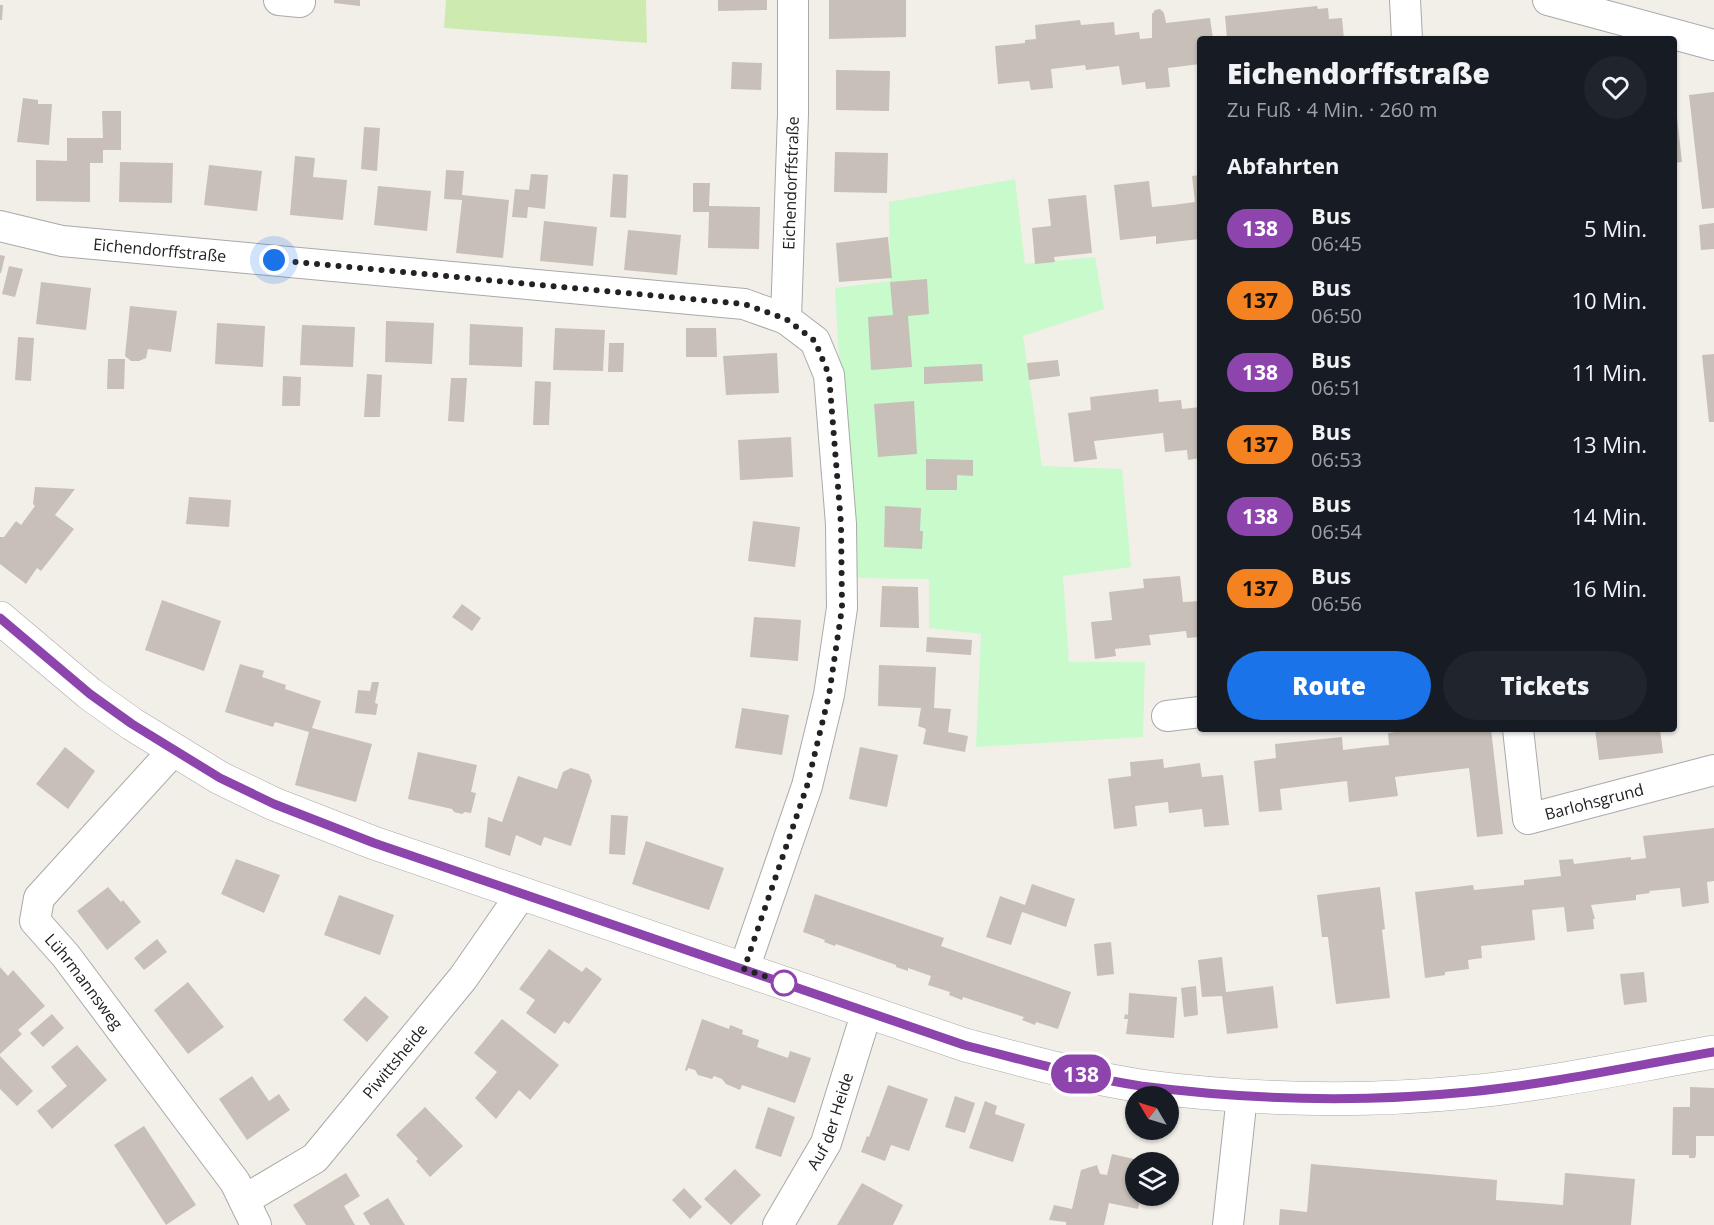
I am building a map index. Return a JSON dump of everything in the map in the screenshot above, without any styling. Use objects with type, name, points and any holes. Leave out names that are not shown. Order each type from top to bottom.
[{"type":"street","points":[[279,0],[300,2],[300,0]]},
{"type":"street","name":"Eichendorffstraße","points":[[786,319],[793,114],[793,0]]},
{"type":"street","points":[[1405,0],[1407,36]]},
{"type":"street","points":[[1548,0],[1714,45]]},
{"type":"street","name":"Eichendorffstraße","points":[[0,226],[62,241],[744,304],[786,319],[815,341],[829,375],[841,524],[842,608],[829,695],[807,786],[744,969]]},
{"type":"street","points":[[0,618],[90,694],[173,750],[220,778],[274,804],[374,843],[964,1045],[1048,1067],[1140,1085],[1242,1096],[1315,1100],[1409,1097],[1469,1092],[1714,1052]]},
{"type":"street","points":[[1167,716],[1197,712]]},
{"type":"street","name":"Barlohsgrund","points":[[1518,732],[1528,819],[1714,770]]},
{"type":"street","name":"Lührmannsweg","points":[[173,750],[39,898],[35,921],[80,975],[234,1182],[250,1213]]},
{"type":"street","name":"Piwittsheide","points":[[250,1213],[315,1158],[463,978],[522,893]]},
{"type":"street","name":"Auf der Heide","points":[[778,1225],[826,1143],[867,1011]]},
{"type":"street","points":[[1228,1225],[1242,1096]]},
{"type":"green space","points":[[446,0],[646,0],[647,43],[444,28]]},
{"type":"green space","points":[[1015,179],[1025,264],[1095,257],[1104,309],[1023,336],[1042,466],[1122,469],[1131,567],[1063,576],[1069,662],[1145,662],[1143,737],[976,747],[981,634],[929,628],[929,579],[852,578],[835,288],[890,281],[889,202]]},
{"type":"building","points":[[334,0],[360,0],[360,6],[334,3]]},
{"type":"building","points":[[718,0],[767,0],[767,10],[718,11]]},
{"type":"building","points":[[829,0],[906,0],[906,37],[829,39]]},
{"type":"building","points":[[0,5],[3,5],[2,20],[0,20]]},
{"type":"building","points":[[1317,6],[1318,9],[1328,8],[1329,19],[1342,18],[1344,36],[1227,36],[1225,16]]},
{"type":"building","points":[[1160,9],[1164,13],[1166,23],[1210,18],[1213,36],[1197,36],[1197,64],[1168,68],[1170,87],[1146,89],[1145,82],[1122,85],[1119,66],[1086,70],[1085,65],[1051,69],[1053,88],[1031,90],[1029,81],[998,84],[995,46],[1025,43],[1025,40],[1036,39],[1035,25],[1080,20],[1081,25],[1114,22],[1115,35],[1139,32],[1140,39],[1152,38],[1152,14],[1155,10]]},
{"type":"building","points":[[732,62],[762,63],[761,90],[731,89]]},
{"type":"building","points":[[836,70],[890,71],[889,111],[836,110]]},
{"type":"building","points":[[1714,92],[1714,208],[1702,209],[1689,95]]},
{"type":"building","points":[[23,98],[38,100],[38,104],[52,104],[49,145],[17,142]]},
{"type":"building","points":[[102,111],[121,111],[121,150],[103,150],[103,163],[90,163],[90,202],[36,201],[36,160],[67,161],[67,138],[103,138]]},
{"type":"building","points":[[1677,117],[1682,162],[1677,163]]},
{"type":"building","points":[[364,127],[380,128],[377,171],[361,169]]},
{"type":"building","points":[[835,152],[888,153],[887,193],[834,192]]},
{"type":"building","points":[[295,156],[315,158],[313,177],[347,180],[343,220],[290,215]]},
{"type":"building","points":[[120,162],[173,163],[172,203],[119,202]]},
{"type":"building","points":[[209,165],[262,171],[257,211],[204,205]]},
{"type":"building","points":[[446,170],[464,171],[462,195],[509,200],[503,258],[456,253],[462,200],[444,199]]},
{"type":"building","points":[[531,174],[548,175],[545,209],[528,207],[527,218],[512,217],[515,189],[529,190]]},
{"type":"building","points":[[613,174],[628,175],[626,218],[610,217]]},
{"type":"building","points":[[1197,175],[1197,239],[1156,244],[1156,236],[1120,240],[1114,185],[1149,181],[1152,207],[1173,205],[1195,202],[1192,176]]},
{"type":"building","points":[[693,183],[710,183],[709,206],[760,207],[759,249],[708,248],[709,212],[693,212]]},
{"type":"building","points":[[378,186],[431,191],[427,231],[374,225]]},
{"type":"building","points":[[1086,195],[1092,253],[1054,257],[1055,262],[1035,264],[1032,228],[1051,226],[1048,199]]},
{"type":"building","points":[[544,221],[597,227],[593,266],[540,261]]},
{"type":"building","points":[[1714,223],[1714,249],[1701,250],[1699,225]]},
{"type":"building","points":[[628,230],[681,235],[677,275],[624,270]]},
{"type":"building","points":[[888,237],[892,278],[839,282],[836,243]]},
{"type":"building","points":[[0,255],[5,256],[1,273],[0,273]]},
{"type":"building","points":[[9,266],[23,269],[15,297],[2,294]]},
{"type":"building","points":[[927,279],[929,314],[908,316],[912,367],[871,370],[868,317],[893,315],[890,282]]},
{"type":"building","points":[[41,282],[91,288],[86,330],[36,324]]},
{"type":"building","points":[[130,306],[177,311],[171,352],[148,349],[146,358],[139,361],[131,361],[125,356]]},
{"type":"building","points":[[386,321],[434,323],[432,364],[385,362]]},
{"type":"building","points":[[217,323],[265,326],[263,367],[215,364]]},
{"type":"building","points":[[470,324],[523,327],[522,367],[469,365]]},
{"type":"building","points":[[302,325],[355,327],[353,367],[300,365]]},
{"type":"building","points":[[555,328],[605,330],[603,371],[553,370]]},
{"type":"building","points":[[686,328],[716,328],[717,357],[686,357]]},
{"type":"building","points":[[18,337],[34,338],[31,381],[15,380]]},
{"type":"building","points":[[609,343],[624,343],[623,372],[608,372]]},
{"type":"building","points":[[777,353],[779,393],[726,395],[723,356]]},
{"type":"building","points":[[1714,354],[1714,422],[1709,422],[1702,355]]},
{"type":"building","points":[[108,359],[125,359],[124,389],[107,389]]},
{"type":"building","points":[[1058,360],[1060,376],[1029,380],[1027,363]]},
{"type":"building","points":[[982,364],[983,381],[924,384],[924,367]]},
{"type":"building","points":[[367,374],[382,375],[380,417],[364,417]]},
{"type":"building","points":[[283,376],[301,377],[300,406],[282,406]]},
{"type":"building","points":[[451,378],[467,378],[464,422],[448,421]]},
{"type":"building","points":[[535,381],[551,382],[549,425],[533,425]]},
{"type":"building","points":[[1158,389],[1159,402],[1181,400],[1182,409],[1197,407],[1197,458],[1188,460],[1187,450],[1165,452],[1163,433],[1094,441],[1097,459],[1074,462],[1068,413],[1091,410],[1090,397]]},
{"type":"building","points":[[914,401],[917,454],[878,457],[874,404]]},
{"type":"building","points":[[791,437],[793,477],[740,480],[738,440]]},
{"type":"building","points":[[926,459],[973,460],[973,476],[957,475],[957,490],[926,490]]},
{"type":"building","points":[[35,487],[75,489],[55,515],[74,529],[41,571],[37,568],[26,584],[0,564],[0,537],[4,537],[16,521],[21,525],[35,506],[33,504]]},
{"type":"building","points":[[189,497],[231,500],[229,527],[186,524]]},
{"type":"building","points":[[885,506],[921,508],[922,549],[884,547]]},
{"type":"building","points":[[753,521],[800,527],[795,567],[748,561]]},
{"type":"building","points":[[1180,576],[1183,602],[1197,601],[1197,637],[1187,638],[1186,631],[1149,635],[1151,645],[1115,649],[1116,656],[1095,659],[1091,622],[1112,620],[1109,592],[1144,588],[1143,579]]},
{"type":"building","points":[[882,586],[918,587],[919,628],[880,627]]},
{"type":"building","points":[[162,600],[221,621],[204,671],[145,650]]},
{"type":"building","points":[[462,604],[481,618],[472,631],[452,617]]},
{"type":"building","points":[[754,617],[801,620],[798,661],[750,657]]},
{"type":"building","points":[[927,637],[972,640],[971,655],[926,652]]},
{"type":"building","points":[[240,664],[264,671],[262,677],[286,685],[285,689],[321,701],[312,728],[372,744],[356,802],[295,785],[309,732],[275,722],[273,727],[225,712]]},
{"type":"building","points":[[879,665],[936,667],[934,708],[951,709],[948,732],[968,736],[965,752],[923,744],[926,729],[918,726],[921,708],[878,706]]},
{"type":"building","points":[[372,682],[379,682],[375,703],[378,704],[376,715],[355,713],[358,690],[370,691]]},
{"type":"building","points":[[742,708],[789,715],[782,755],[735,748]]},
{"type":"building","points":[[1491,732],[1503,834],[1477,837],[1469,768],[1395,777],[1398,796],[1349,802],[1347,781],[1280,789],[1282,810],[1259,812],[1254,761],[1276,758],[1275,744],[1342,737],[1343,750],[1389,745],[1388,733]]},
{"type":"building","points":[[1595,732],[1660,732],[1663,753],[1599,760]]},
{"type":"building","points":[[65,747],[95,771],[68,809],[36,784]]},
{"type":"building","points":[[860,747],[898,755],[887,807],[849,799]]},
{"type":"building","points":[[418,752],[477,765],[471,792],[476,793],[471,813],[462,814],[452,809],[408,799]]},
{"type":"building","points":[[1163,759],[1164,768],[1200,763],[1202,777],[1223,775],[1229,825],[1204,827],[1202,809],[1169,813],[1168,802],[1135,806],[1137,826],[1114,829],[1108,779],[1131,776],[1130,762]]},
{"type":"building","points":[[571,768],[589,774],[592,781],[571,846],[544,837],[541,846],[516,835],[510,856],[485,847],[488,817],[502,822],[518,776],[557,789],[563,772]]},
{"type":"building","points":[[611,815],[628,816],[625,855],[609,854]]},
{"type":"building","points":[[1714,828],[1714,881],[1707,882],[1709,903],[1682,907],[1680,888],[1649,891],[1650,893],[1636,895],[1636,900],[1591,905],[1595,919],[1593,919],[1594,929],[1567,932],[1564,907],[1532,910],[1535,940],[1481,946],[1482,958],[1468,960],[1469,969],[1445,972],[1445,975],[1425,978],[1415,892],[1473,885],[1474,890],[1524,885],[1524,880],[1561,876],[1559,860],[1573,859],[1574,864],[1631,857],[1631,860],[1646,858],[1643,836]]},
{"type":"building","points":[[646,841],[724,868],[709,910],[632,884]]},
{"type":"building","points":[[236,859],[280,875],[264,913],[221,894]]},
{"type":"building","points":[[1032,884],[1075,899],[1066,927],[1022,912],[1011,945],[986,937],[1000,896],[1025,905]]},
{"type":"building","points":[[108,887],[121,902],[123,900],[141,922],[107,950],[77,911]]},
{"type":"building","points":[[1380,887],[1385,929],[1382,930],[1390,998],[1336,1004],[1328,937],[1322,937],[1317,895]]},
{"type":"building","points":[[815,894],[944,938],[941,946],[1071,992],[1058,1029],[1036,1022],[1035,1025],[1022,1020],[1024,1017],[963,997],[962,1000],[949,995],[950,992],[928,985],[931,976],[908,968],[908,971],[896,967],[896,965],[836,944],[835,946],[824,942],[825,940],[803,932]]},
{"type":"building","points":[[339,895],[394,915],[380,955],[324,935]]},
{"type":"building","points":[[157,939],[167,952],[144,970],[134,958]]},
{"type":"building","points":[[1111,942],[1114,974],[1097,976],[1094,944]]},
{"type":"building","points":[[549,949],[582,972],[586,967],[602,979],[569,1024],[564,1021],[555,1034],[526,1013],[535,1000],[519,989]]},
{"type":"building","points":[[1222,957],[1226,992],[1273,986],[1278,1028],[1227,1034],[1222,996],[1202,997],[1198,960]]},
{"type":"building","points":[[0,967],[8,976],[13,970],[45,1006],[18,1030],[22,1034],[0,1054]]},
{"type":"building","points":[[1644,972],[1647,1002],[1624,1005],[1620,974]]},
{"type":"building","points":[[188,982],[224,1027],[188,1054],[154,1010]]},
{"type":"building","points":[[1196,986],[1198,1015],[1184,1017],[1181,988]]},
{"type":"building","points":[[1129,993],[1177,997],[1174,1038],[1126,1034],[1128,1019],[1124,1019],[1125,1014],[1128,1015]]},
{"type":"building","points":[[365,996],[389,1017],[367,1042],[343,1020]]},
{"type":"building","points":[[52,1014],[64,1028],[43,1047],[30,1033]]},
{"type":"building","points":[[502,1019],[559,1065],[530,1100],[519,1090],[496,1119],[475,1098],[497,1072],[474,1053]]},
{"type":"building","points":[[702,1019],[729,1029],[730,1025],[743,1030],[742,1034],[759,1040],[757,1047],[788,1058],[790,1051],[811,1058],[795,1103],[742,1085],[740,1090],[714,1076],[712,1079],[698,1075],[695,1070],[688,1068],[687,1071],[685,1070]]},
{"type":"building","points":[[77,1045],[107,1080],[52,1129],[37,1111],[67,1086],[51,1067]]},
{"type":"building","points":[[0,1056],[33,1091],[17,1106],[0,1089]]},
{"type":"building","points":[[252,1076],[269,1101],[279,1094],[290,1110],[247,1140],[219,1099]]},
{"type":"building","points":[[888,1085],[928,1099],[909,1151],[891,1145],[885,1161],[861,1152],[867,1136],[869,1137]]},
{"type":"building","points":[[1690,1087],[1714,1088],[1714,1136],[1696,1136],[1695,1158],[1689,1158],[1689,1155],[1672,1155],[1673,1107],[1690,1107]]},
{"type":"building","points":[[955,1096],[975,1103],[965,1133],[945,1127]]},
{"type":"building","points":[[985,1101],[997,1106],[995,1114],[1025,1124],[1013,1162],[969,1148]]},
{"type":"building","points":[[425,1107],[463,1146],[430,1177],[416,1161],[418,1159],[396,1135]]},
{"type":"building","points":[[768,1107],[795,1117],[781,1157],[755,1148]]},
{"type":"building","points":[[144,1126],[196,1205],[166,1225],[114,1145]]},
{"type":"building","points":[[1112,1154],[1125,1157],[1125,1206],[1139,1206],[1138,1209],[1109,1203],[1104,1225],[1066,1225],[1066,1222],[1049,1220],[1054,1205],[1072,1209],[1081,1170],[1097,1165],[1100,1174],[1107,1175]]},
{"type":"building","points":[[1311,1164],[1497,1180],[1496,1200],[1563,1205],[1565,1173],[1635,1179],[1631,1225],[1279,1225],[1280,1209],[1307,1212]]},
{"type":"building","points":[[735,1169],[761,1195],[731,1225],[704,1199]]},
{"type":"building","points":[[346,1173],[360,1196],[344,1206],[355,1225],[306,1225],[293,1205]]},
{"type":"building","points":[[862,1183],[903,1205],[893,1225],[837,1225]]},
{"type":"building","points":[[684,1188],[702,1207],[690,1219],[672,1200]]},
{"type":"building","points":[[388,1198],[405,1225],[370,1225],[363,1213]]},
{"type":"bus line","name":"138","points":[[0,618],[90,694],[132,724],[220,778],[274,804],[374,843],[964,1045],[1048,1067],[1140,1085],[1242,1096],[1315,1100],[1409,1097],[1469,1092],[1714,1052]]},
{"type":"route","points":[[274,260],[744,304],[786,319],[815,341],[829,375],[841,524],[842,608],[829,695],[807,786],[744,969],[784,983]]}]
